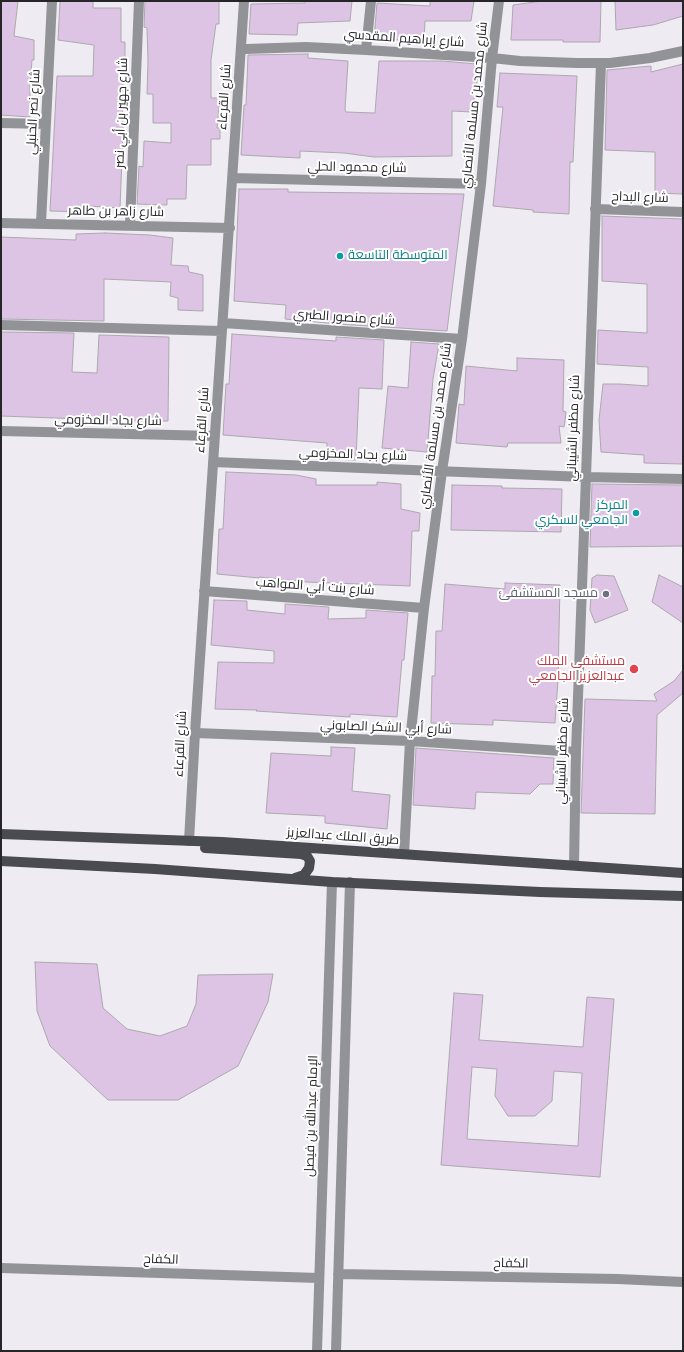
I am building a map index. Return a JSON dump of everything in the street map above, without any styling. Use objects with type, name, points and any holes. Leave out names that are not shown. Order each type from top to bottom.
[{"type":"main road","name":"طريق الملك عبدالعزيز","points":[[1,834],[252,844],[683,873]]},
{"type":"main road","points":[[116,839],[165,846],[301,854],[307,856],[310,861],[310,868],[304,875],[293,879]]},
{"type":"main road","points":[[1,861],[155,869],[332,882],[540,892],[683,896]]},
{"type":"street","name":"شارع نصر الحنبلي","points":[[41,223],[52,1]]},
{"type":"street","name":"شارع جهير بن أبي نصر","points":[[130,225],[139,1]]},
{"type":"street","name":"شارع القرعاء","points":[[189,841],[204,592],[230,228],[244,1]]},
{"type":"street","points":[[366,50],[371,1]]},
{"type":"street","name":"شارع محمد بن مسلمة الأنصاري","points":[[404,854],[410,741],[424,608],[442,471],[462,339],[481,184],[492,58],[499,1]]},
{"type":"street","name":"شارع إبراهيم المقدسي","points":[[242,50],[306,47],[520,61],[601,63],[650,58],[683,51]]},
{"type":"street","name":"شارع مظفر الشيباني","points":[[574,865],[576,752],[601,63]]},
{"type":"street","points":[[1,123],[46,124]]},
{"type":"street","name":"شارع محمود الحلي","points":[[233,178],[481,184]]},
{"type":"street","name":"شارع البداح","points":[[595,209],[683,212]]},
{"type":"street","name":"شارع زاهر بن طاهر","points":[[1,222],[230,228]]},
{"type":"street","name":"شارع منصور الطبري","points":[[1,325],[223,327],[462,339]]},
{"type":"street","name":"شارع بجاد المخزومي","points":[[1,431],[215,436]]},
{"type":"street","name":"شلرع بجاد المخزومي","points":[[214,462],[586,477],[683,479]]},
{"type":"street","name":"شارع بنت أبي المواهب","points":[[204,592],[424,608]]},
{"type":"street","name":"شارع أبي الشكر الصابوني","points":[[195,734],[410,741],[576,752]]},
{"type":"street","name":"الإمام عبدالله بن فيصل","points":[[317,1351],[332,882]]},
{"type":"street","points":[[336,1351],[350,882]]},
{"type":"street","name":"الكفاح","points":[[1,1268],[319,1278]]},
{"type":"street","name":"الكفاح","points":[[338,1274],[618,1279],[683,1282]]},
{"type":"building","points":[[1,1],[18,1],[14,36],[34,40],[34,60],[32,60],[30,85],[30,117],[1,115]]},
{"type":"building","points":[[60,1],[93,1],[93,8],[121,8],[121,42],[125,42],[125,69],[122,69],[124,102],[122,101],[123,133],[120,208],[88,206],[88,212],[50,211],[57,76],[93,76],[94,45],[58,40]]},
{"type":"building","points":[[145,1],[219,1],[219,24],[216,24],[211,60],[211,98],[220,98],[217,128],[220,128],[220,139],[211,139],[211,165],[187,165],[186,199],[167,199],[167,205],[137,204],[139,166],[143,167],[144,141],[171,143],[171,123],[153,123],[153,94],[147,94],[148,61],[147,28],[144,27]]},
{"type":"building","points":[[305,1],[352,1],[350,21],[298,23],[297,35],[249,34],[251,4],[305,3]]},
{"type":"building","points":[[430,1],[474,1],[471,21],[425,21],[424,41],[374,39],[377,3],[430,6]]},
{"type":"building","points":[[542,1],[601,1],[600,42],[511,40],[513,5]]},
{"type":"building","points":[[615,1],[683,1],[683,16],[653,25],[616,30]]},
{"type":"building","points":[[308,54],[308,58],[348,61],[346,112],[375,113],[379,61],[442,61],[477,64],[478,75],[472,112],[452,111],[452,156],[374,157],[344,153],[300,151],[300,158],[241,155],[244,105],[246,105],[248,55]]},
{"type":"building","points":[[683,64],[683,194],[655,193],[655,152],[605,150],[607,70],[651,66],[651,72]]},
{"type":"building","points":[[500,73],[577,76],[573,162],[570,162],[569,214],[533,212],[533,210],[493,206],[503,107],[497,107]]},
{"type":"building","points":[[239,189],[288,189],[288,192],[464,194],[447,331],[285,319],[286,305],[234,301]]},
{"type":"building","points":[[602,216],[683,219],[683,464],[644,463],[644,455],[601,452],[599,420],[603,384],[648,386],[648,367],[597,364],[598,330],[647,333],[647,284],[602,281]]},
{"type":"building","points":[[105,233],[150,235],[173,238],[171,265],[188,266],[189,272],[203,275],[203,311],[178,310],[178,298],[170,296],[171,282],[104,279],[104,321],[1,319],[1,237],[76,240],[76,234]]},
{"type":"building","points":[[1,332],[74,333],[72,372],[97,373],[99,335],[169,337],[168,421],[1,416]]},
{"type":"building","points":[[232,334],[336,341],[336,337],[384,340],[382,389],[359,388],[356,460],[327,459],[327,443],[223,435],[226,384],[229,384]]},
{"type":"building","points":[[411,342],[439,344],[433,379],[427,452],[382,448],[388,386],[408,388]]},
{"type":"building","points":[[517,358],[564,360],[563,411],[566,412],[564,427],[559,426],[561,443],[508,443],[507,447],[456,443],[459,404],[464,405],[466,366],[517,371]]},
{"type":"building","points":[[226,472],[296,475],[316,479],[316,485],[377,485],[377,482],[401,484],[401,509],[420,513],[419,531],[412,531],[410,586],[307,582],[217,574],[219,529],[223,529]]},
{"type":"building","name":"المركز الجامعي للسكري","points":[[592,484],[683,485],[683,546],[590,547]]},
{"type":"building","points":[[452,485],[562,489],[561,532],[451,530]]},
{"type":"building","name":"مسجد المستشفئ","points":[[597,575],[614,576],[628,610],[595,623],[590,610],[592,578]]},
{"type":"building","points":[[659,575],[683,587],[683,623],[652,602]]},
{"type":"building","points":[[505,583],[560,585],[558,680],[555,723],[493,720],[493,725],[431,723],[432,676],[435,676],[436,631],[442,631],[445,584],[505,589]]},
{"type":"building","points":[[214,600],[247,601],[247,610],[285,614],[285,604],[329,607],[328,619],[366,618],[366,610],[408,613],[397,717],[350,714],[350,717],[256,711],[257,710],[215,709],[218,662],[274,663],[274,651],[211,645]]},
{"type":"building","points":[[683,670],[683,693],[657,715],[655,814],[581,813],[585,699],[657,701],[654,694],[674,681]]},
{"type":"building","points":[[331,747],[355,748],[352,791],[390,795],[387,829],[325,823],[325,816],[266,813],[271,753],[331,756]]},
{"type":"building","points":[[416,748],[554,758],[553,784],[540,784],[530,794],[476,792],[475,809],[413,805]]},
{"type":"building","points":[[35,962],[97,964],[103,1008],[127,1029],[160,1036],[187,1026],[196,1004],[198,975],[273,974],[268,1002],[238,1066],[178,1100],[108,1100],[50,1046],[37,1011]]},
{"type":"building","points":[[454,993],[483,995],[479,1040],[583,1047],[587,997],[614,999],[600,1177],[441,1165]],"holes":[[[472,1067],[497,1069],[495,1096],[508,1116],[535,1116],[552,1101],[554,1071],[582,1073],[578,1146],[467,1139]]]},
{"type":"place","name":"المتوسطة التاسعة","points":[[340,256]]},
{"type":"place","name":"المركز الجامعي للسكري","points":[[636,513]]},
{"type":"place","name":"مسجد المستشفئ","points":[[606,594]]},
{"type":"place","name":"مستشفى الملك عبدالعزيز الجامعي","points":[[634,669]]}]
